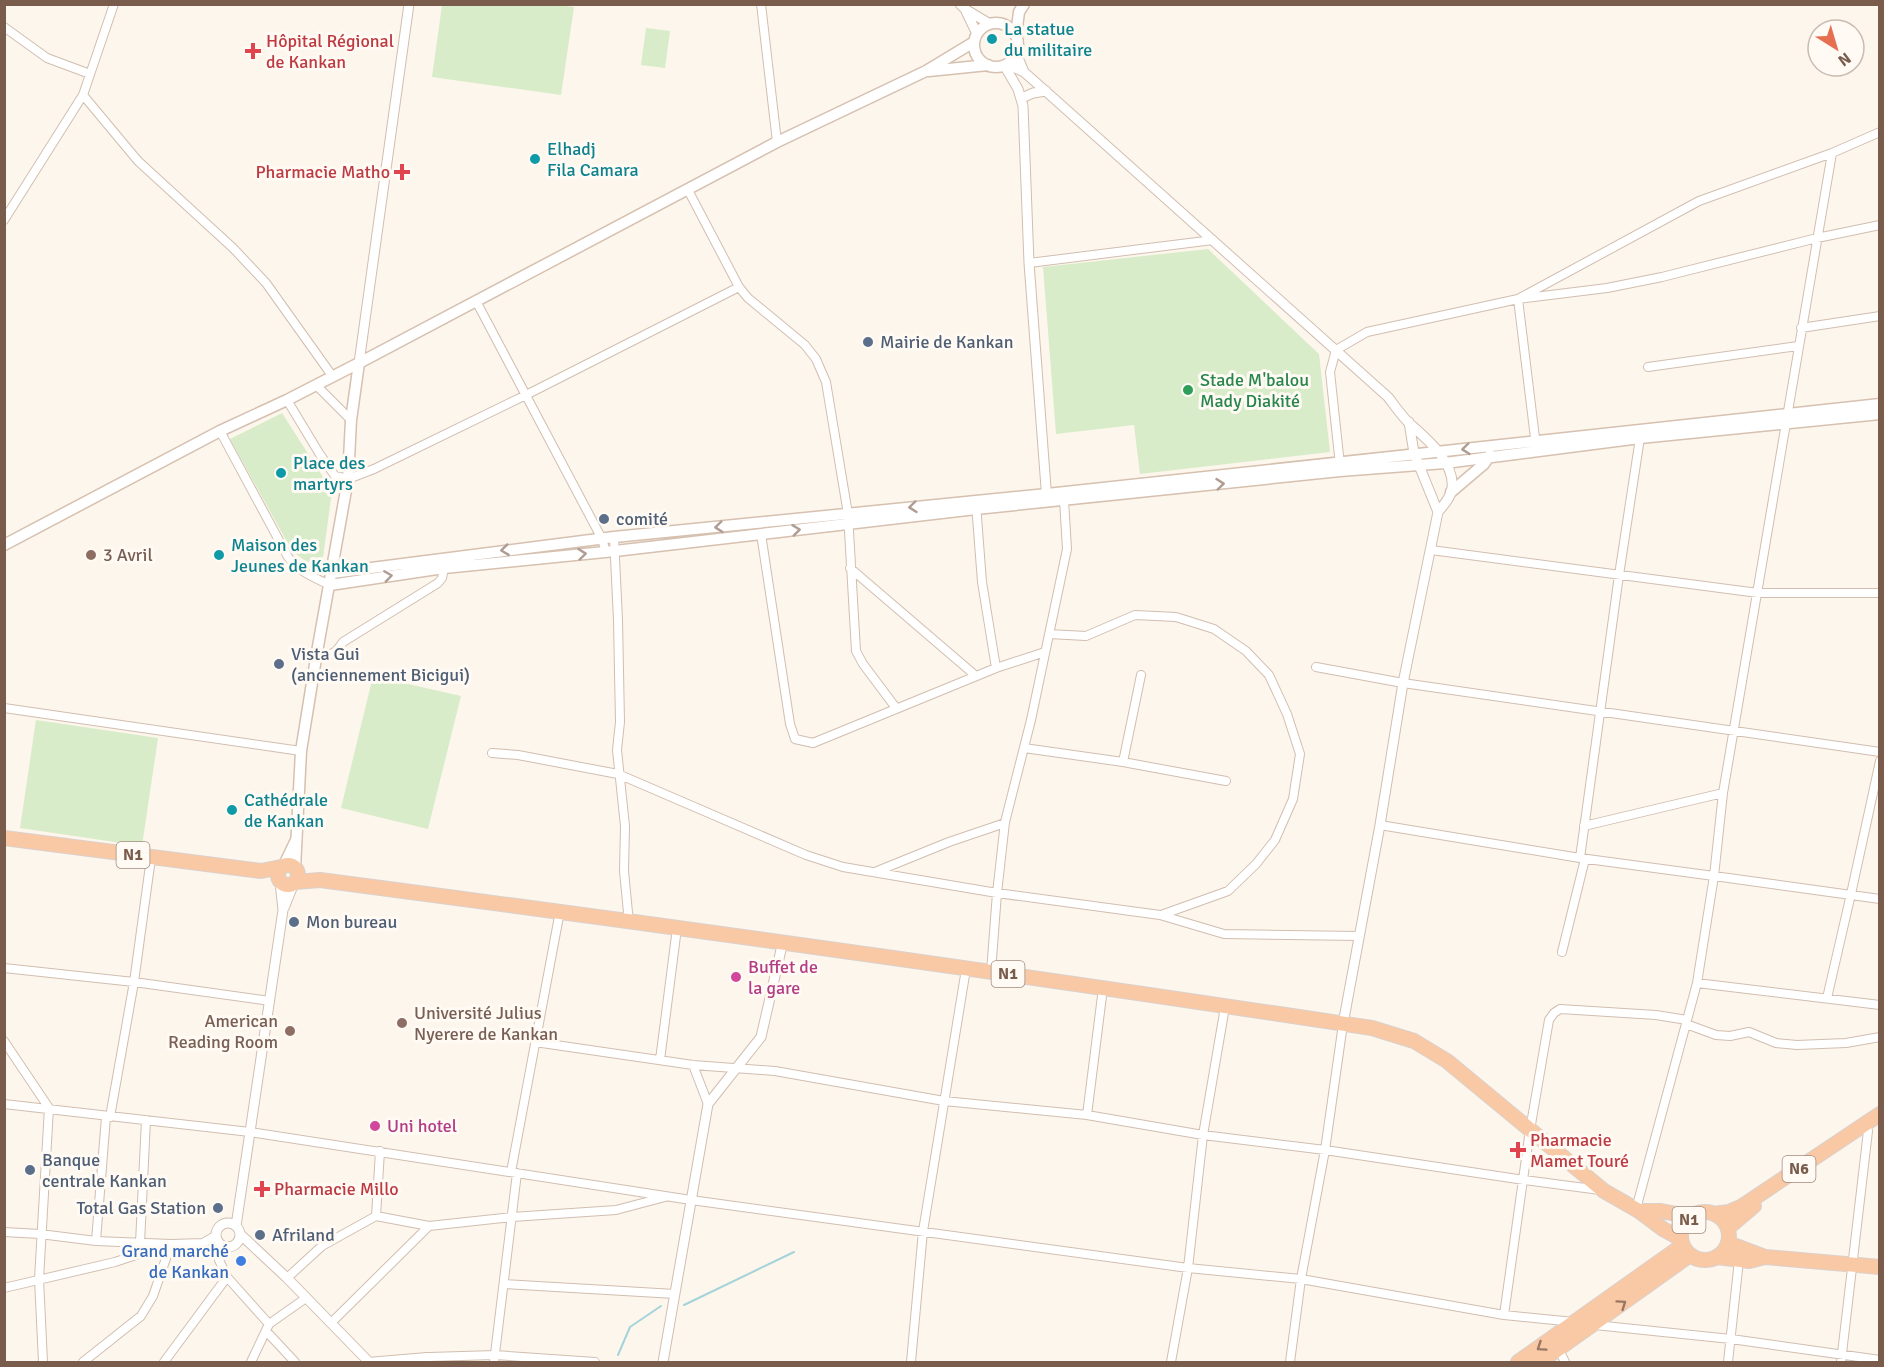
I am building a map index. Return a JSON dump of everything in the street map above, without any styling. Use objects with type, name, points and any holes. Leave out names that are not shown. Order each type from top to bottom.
[{"type":"highway","name":"N1","points":[[4,838],[560,911],[629,923],[783,941],[1372,1028],[1414,1041],[1447,1061],[1604,1191],[1637,1210],[1685,1246],[1699,1260],[1717,1257],[1726,1249],[1728,1228],[1725,1222],[1714,1214],[1699,1213],[1692,1217],[1683,1227],[1685,1246]]},
{"type":"highway","name":"N6","points":[[1714,1214],[1729,1212],[1753,1200],[1880,1114]]},
{"type":"highway","name":"N6","points":[[1728,1228],[1754,1206],[1874,1127]]},
{"type":"highway","name":"N1","points":[[1637,1210],[1660,1211],[1692,1217]]},
{"type":"highway","name":"N1","points":[[1728,1243],[1765,1257],[1880,1267]]},
{"type":"highway","points":[[1518,1362],[1685,1246]]},
{"type":"highway","points":[[1540,1362],[1562,1356],[1592,1324],[1685,1246]]},
{"type":"highway","name":"N1","points":[[1717,1257],[1749,1261],[1765,1257]]},
{"type":"main road","points":[[926,71],[1005,64],[1016,53],[1018,47],[1016,35],[1021,8]]},
{"type":"main road","points":[[4,545],[220,431],[359,363],[777,142],[926,71],[975,38],[982,28],[1021,8]]},
{"type":"main road","points":[[994,23],[1011,29],[1016,35]]},
{"type":"main road","points":[[975,38],[977,56],[988,65]]},
{"type":"main road","points":[[288,875],[296,839],[301,751],[316,652],[348,479],[351,420],[359,363]]},
{"type":"main road","points":[[1536,445],[1640,438],[1880,404]]},
{"type":"main road","points":[[330,585],[446,562],[608,538],[848,519],[1340,466],[1419,466],[1536,445],[1786,418],[1880,414]]},
{"type":"main road","points":[[1047,498],[1064,500],[1340,466],[1414,453],[1491,452]]},
{"type":"main road","points":[[1451,492],[1491,452]]},
{"type":"main road","points":[[332,573],[446,562],[610,552],[761,534],[848,519]]},
{"type":"street","points":[[4,220],[83,95],[114,4]]},
{"type":"street","points":[[359,363],[409,4]]},
{"type":"street","points":[[761,4],[777,142]]},
{"type":"street","points":[[963,7],[994,23]]},
{"type":"street","points":[[963,7],[975,38]]},
{"type":"street","points":[[4,27],[47,58],[90,74]]},
{"type":"street","points":[[1016,53],[1024,72]]},
{"type":"street","points":[[1005,64],[1024,72],[1046,91],[1388,397],[1439,452],[1452,481],[1451,492],[1438,512],[1403,683],[1380,825],[1343,1024],[1325,1150],[1301,1279],[1290,1362]]},
{"type":"street","points":[[1005,64],[1022,98],[1029,263],[1047,498]]},
{"type":"street","points":[[1022,98],[1046,91]]},
{"type":"street","points":[[83,95],[138,161],[233,248],[266,283],[333,376]]},
{"type":"street","points":[[1518,299],[1699,201],[1832,153],[1880,132]]},
{"type":"street","points":[[1637,1210],[1697,983],[1733,731],[1832,153]]},
{"type":"street","points":[[688,190],[739,287],[748,298],[805,345],[816,359],[826,382],[848,519],[856,651],[862,664],[896,708]]},
{"type":"street","points":[[1340,466],[1330,372],[1336,350],[1367,332],[1518,299],[1607,288],[1662,277],[1817,238],[1880,225]]},
{"type":"street","points":[[1029,263],[1213,240]]},
{"type":"street","points":[[287,400],[335,476],[348,479],[374,469],[739,287]]},
{"type":"street","points":[[1518,299],[1536,445]]},
{"type":"street","points":[[476,301],[608,538],[620,722],[617,750],[618,774],[626,826],[624,871],[629,923]]},
{"type":"street","points":[[1801,328],[1880,316]]},
{"type":"street","points":[[1648,367],[1798,346]]},
{"type":"street","points":[[316,385],[351,420]]},
{"type":"street","points":[[1409,422],[1414,453],[1438,512]]},
{"type":"street","points":[[220,431],[288,557],[294,565],[330,585]]},
{"type":"street","points":[[1562,952],[1582,859],[1584,825],[1618,575],[1640,438]]},
{"type":"street","points":[[991,972],[1005,823],[1024,748],[1067,549],[1064,500]]},
{"type":"street","points":[[976,505],[982,582],[996,668]]},
{"type":"street","points":[[761,534],[790,724],[795,739],[813,743],[996,668],[1045,652]]},
{"type":"street","points":[[1431,550],[1758,593],[1880,593]]},
{"type":"street","points":[[316,652],[332,655],[343,642],[438,583],[446,562]]},
{"type":"street","points":[[850,568],[976,676]]},
{"type":"street","points":[[316,579],[332,573]]},
{"type":"street","points":[[1049,634],[1086,636],[1135,615],[1176,617],[1214,629],[1246,651],[1269,675],[1287,714],[1300,754],[1293,799],[1275,840],[1256,864],[1228,891],[1160,915]]},
{"type":"street","points":[[1316,667],[1403,683],[1880,752]]},
{"type":"street","points":[[1123,762],[1141,675]]},
{"type":"street","points":[[4,708],[301,751]]},
{"type":"street","points":[[1024,748],[1123,762],[1226,781]]},
{"type":"street","points":[[492,753],[518,754],[618,774],[806,855],[843,867],[997,893],[1160,915],[1224,934],[1359,936]]},
{"type":"street","points":[[1827,998],[1880,761]]},
{"type":"street","points":[[1584,825],[1723,793]]},
{"type":"street","points":[[875,873],[939,845],[1005,823]]},
{"type":"street","points":[[1380,825],[1582,859],[1880,899]]},
{"type":"street","points":[[96,1241],[108,1117],[134,982],[151,858]]},
{"type":"street","points":[[4,1233],[140,1243],[218,1241],[229,1248],[237,1243],[250,1132],[288,875]]},
{"type":"street","points":[[495,1359],[512,1217],[514,1173],[535,1042],[560,911]]},
{"type":"street","points":[[660,1060],[677,928]]},
{"type":"street","points":[[663,1362],[708,1104],[761,1037],[783,941]]},
{"type":"street","points":[[4,968],[134,982],[270,1001]]},
{"type":"street","points":[[911,1362],[923,1231],[966,969]]},
{"type":"street","points":[[1697,983],[1880,1005]]},
{"type":"street","points":[[1087,1115],[1103,988]]},
{"type":"street","points":[[1172,1362],[1188,1268],[1203,1135],[1225,1007]]},
{"type":"street","points":[[1504,1315],[1530,1130],[1549,1020],[1554,1012],[1560,1009],[1656,1015],[1686,1022],[1716,1035],[1730,1036],[1749,1032],[1776,1043],[1797,1045],[1846,1043],[1880,1037]]},
{"type":"street","points":[[4,1041],[49,1108],[40,1234],[39,1280],[43,1362]]},
{"type":"street","points":[[535,1042],[693,1065],[775,1071],[944,1101],[1087,1115],[1203,1135],[1325,1150],[1604,1191]]},
{"type":"street","points":[[693,1065],[708,1104]]},
{"type":"street","points":[[4,1104],[250,1132],[691,1200],[1188,1268],[1301,1279],[1504,1315],[1731,1339],[1842,1358],[1880,1360]]},
{"type":"street","points":[[140,1243],[146,1120]]},
{"type":"street","points":[[1842,1358],[1874,1127]]},
{"type":"street","points":[[376,1216],[380,1151]]},
{"type":"street","points":[[287,1278],[322,1246],[376,1216],[429,1226],[512,1217],[616,1210],[668,1196]]},
{"type":"street","points":[[296,1362],[227,1277],[219,1260],[216,1232],[222,1224],[231,1223],[368,1362],[495,1359],[595,1362]]},
{"type":"street","points":[[332,1323],[429,1226]]},
{"type":"street","points":[[4,1288],[115,1262],[171,1244]]},
{"type":"street","points":[[83,1362],[141,1316],[153,1296],[171,1244]]},
{"type":"street","points":[[1728,1362],[1738,1260]]},
{"type":"street","points":[[164,1362],[227,1277]]},
{"type":"street","points":[[504,1284],[675,1294]]},
{"type":"street","points":[[251,1362],[268,1327],[306,1298]]},
{"type":"green space","points":[[442,5],[574,7],[561,95],[432,77]]},
{"type":"green space","points":[[646,28],[670,31],[665,68],[641,65]]},
{"type":"green space","name":"Stade M'balou Mady Diakité","points":[[1208,249],[1319,354],[1330,452],[1140,474],[1134,425],[1056,434],[1043,267]]},
{"type":"green space","points":[[282,413],[332,491],[323,558],[307,562],[292,551],[230,439]]},
{"type":"green space","points":[[373,676],[461,696],[428,829],[341,808]]},
{"type":"green space","points":[[36,720],[158,738],[142,846],[20,828]]},
{"type":"waterway","points":[[684,1305],[794,1252]]},
{"type":"waterway","points":[[618,1355],[630,1327],[661,1306]]},
{"type":"place","name":"La statue du militaire","points":[[992,39]]},
{"type":"place","name":"Hôpital Régional de Kankan","points":[[253,51]]},
{"type":"place","name":"Elhadj Fila Camara","points":[[535,159]]},
{"type":"place","name":"Pharmacie Matho","points":[[402,172]]},
{"type":"place","name":"Mairie de Kankan","points":[[868,342]]},
{"type":"place","name":"Stade M'balou Mady Diakité","points":[[1188,390]]},
{"type":"place","name":"Place des martyrs","points":[[281,473]]},
{"type":"place","name":"comité","points":[[604,519]]},
{"type":"place","name":"3 Avril","points":[[91,555]]},
{"type":"place","name":"Maison des Jeunes de Kankan","points":[[219,555]]},
{"type":"place","name":"Vista Gui (anciennement Bicigui)","points":[[279,664]]},
{"type":"place","name":"Cathédrale de Kankan","points":[[232,810]]},
{"type":"place","name":"Mon bureau","points":[[294,922]]},
{"type":"place","name":"Buffet de la gare","points":[[736,977]]},
{"type":"place","name":"Université Julius Nyerere de Kankan","points":[[402,1023]]},
{"type":"place","name":"American Reading Room","points":[[290,1031]]},
{"type":"place","name":"Uni hotel","points":[[375,1126]]},
{"type":"place","name":"Pharmacie Mamet Touré","points":[[1518,1150]]},
{"type":"place","name":"Banque centrale Kankan","points":[[30,1170]]},
{"type":"place","name":"Pharmacie Millo","points":[[262,1189]]},
{"type":"place","name":"Total Gas Station","points":[[218,1208]]},
{"type":"place","name":"Afriland","points":[[260,1235]]},
{"type":"place","name":"Grand marché de Kankan","points":[[241,1261]]}]
